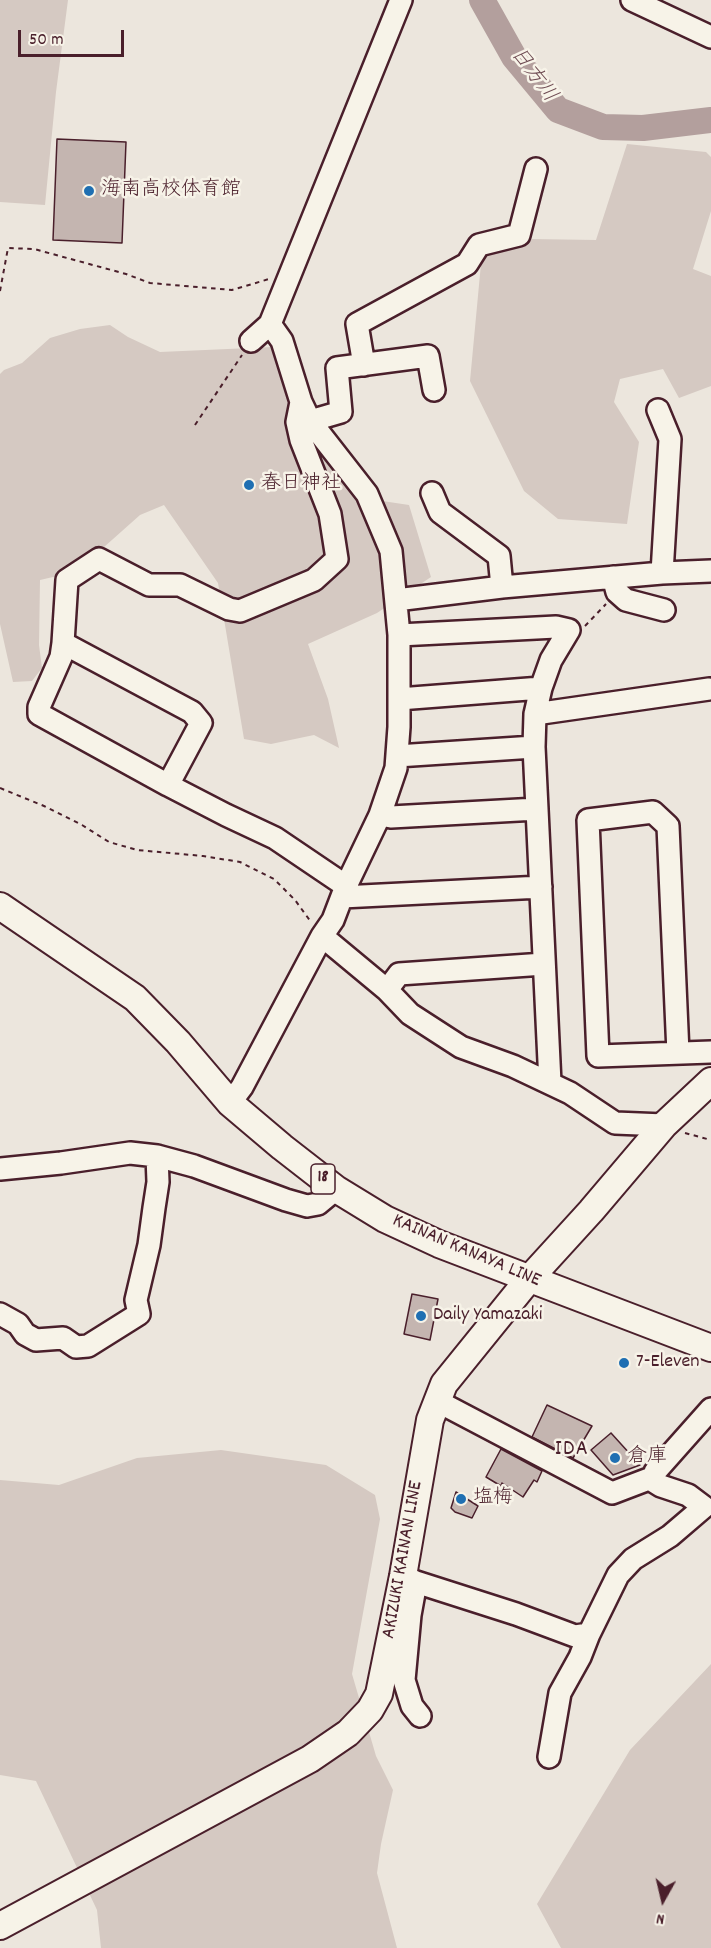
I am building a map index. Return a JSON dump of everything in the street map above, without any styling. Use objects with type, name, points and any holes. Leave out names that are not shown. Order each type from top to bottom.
[{"type":"main road","name":"KAINAN KANAYA LINE","points":[[0,906],[135,998],[178,1042],[230,1103],[336,1189],[385,1219],[439,1244],[711,1348]]},
{"type":"main road","name":"AKIZUKI KAINAN LINE","points":[[0,1926],[310,1759],[348,1733],[370,1710],[379,1694],[409,1579],[430,1420],[444,1384],[529,1279],[664,1125],[711,1081]]},
{"type":"street","points":[[251,341],[270,324],[401,0]]},
{"type":"street","points":[[632,0],[711,37]]},
{"type":"street","points":[[364,364],[357,324],[467,264],[479,245],[519,236],[536,169]]},
{"type":"street","points":[[230,1103],[242,1087],[322,936],[333,920],[380,815],[396,768],[397,756],[399,635],[391,551],[367,494],[310,421],[301,402],[282,341],[270,324]]},
{"type":"street","points":[[310,421],[341,412],[337,368],[428,356],[434,390]]},
{"type":"street","points":[[301,402],[297,422],[301,440],[330,514],[337,559],[314,580],[240,611],[229,609],[180,585],[149,585],[99,559],[67,580],[61,657],[39,707],[39,714],[168,785],[275,838],[344,892],[541,887]]},
{"type":"street","points":[[658,410],[670,439],[662,573]]},
{"type":"street","points":[[432,493],[440,512],[499,556],[502,587]]},
{"type":"street","points":[[396,600],[502,587],[615,585],[662,573],[711,571]]},
{"type":"street","points":[[615,585],[626,600],[664,610]]},
{"type":"street","points":[[399,635],[556,627],[569,630],[551,660],[535,714],[534,747],[550,1083]]},
{"type":"street","points":[[63,643],[192,712],[201,723],[168,785]]},
{"type":"street","points":[[399,699],[541,688]]},
{"type":"street","points":[[535,714],[709,689]]},
{"type":"street","points":[[397,756],[534,747]]},
{"type":"street","points":[[380,815],[391,817],[537,809]]},
{"type":"street","points":[[678,1053],[668,826],[653,812],[588,820],[598,1056],[711,1052]]},
{"type":"street","points":[[322,936],[387,990],[410,1014],[461,1047],[513,1066],[550,1083],[570,1093],[615,1123],[664,1125]]},
{"type":"street","points":[[387,990],[399,974],[544,964]]},
{"type":"street","points":[[0,1169],[130,1153],[158,1156],[194,1166],[307,1206],[318,1204],[336,1189]]},
{"type":"street","points":[[0,1314],[18,1324],[25,1334],[36,1340],[63,1338],[76,1347],[87,1346],[139,1314],[136,1300],[149,1245],[158,1182],[158,1156]]},
{"type":"street","points":[[438,1401],[612,1493],[654,1477]]},
{"type":"street","points":[[549,1757],[560,1693],[580,1657],[618,1575],[633,1559],[670,1536],[704,1507],[688,1495],[653,1481],[655,1472],[711,1409]]},
{"type":"street","points":[[420,1716],[412,1706],[404,1680],[410,1615],[409,1579],[575,1636],[589,1634]]},
{"type":"path","points":[[0,291],[8,248],[34,249],[126,274],[150,283],[231,290],[290,273]]},
{"type":"path","points":[[195,425],[251,341]]},
{"type":"path","points":[[569,630],[581,630],[615,585]]},
{"type":"path","points":[[0,788],[82,825],[109,842],[137,850],[240,862],[274,879],[295,900],[322,936]]},
{"type":"path","points":[[664,1125],[711,1140]]},
{"type":"shaded area","points":[[0,0],[68,0],[45,205],[0,202]]},
{"type":"shaded area","points":[[627,144],[706,152],[711,157],[711,211],[693,269],[711,276],[711,386],[679,398],[663,369],[620,379],[614,402],[639,442],[627,524],[558,519],[524,491],[470,381],[482,253],[530,239],[596,240]]},
{"type":"shaded area","points":[[110,325],[128,337],[160,352],[273,347],[285,388],[343,479],[369,499],[409,505],[431,577],[377,613],[308,644],[328,699],[339,748],[314,735],[271,744],[244,739],[218,583],[164,505],[140,515],[67,580],[53,577],[40,580],[39,645],[42,668],[32,681],[13,682],[0,624],[0,374],[22,363],[50,338],[80,329]]},
{"type":"shaded area","points":[[221,1450],[326,1465],[375,1495],[380,1519],[352,1674],[376,1756],[393,1790],[377,1873],[397,1948],[101,1948],[97,1910],[36,1781],[0,1775],[0,1480],[59,1485],[137,1458]]},
{"type":"shaded area","points":[[711,1664],[711,1948],[561,1948],[537,1904],[630,1750]]},
{"type":"building","name":"海南高校体育館","points":[[57,139],[126,142],[122,243],[53,240]]},
{"type":"building","name":"Daily Yamazaki","points":[[412,1294],[438,1299],[430,1340],[404,1334]]},
{"type":"building","points":[[547,1405],[592,1426],[573,1458],[532,1437]]},
{"type":"building","name":"倉庫","points":[[611,1433],[640,1465],[613,1475],[591,1450]]},
{"type":"building","points":[[501,1449],[542,1471],[537,1482],[534,1480],[523,1497],[502,1483],[501,1486],[486,1477]]},
{"type":"building","name":"塩梅","points":[[456,1492],[478,1506],[472,1518],[455,1512],[451,1508]]},
{"type":"waterway","name":"日方川","points":[[482,0],[514,57],[558,110],[603,127],[643,128],[711,120]]},
{"type":"place","name":"海南高校体育館","points":[[89,191]]},
{"type":"place","name":"春日神社","points":[[249,485]]},
{"type":"place","name":"Daily Yamazaki","points":[[421,1316]]},
{"type":"place","name":"7-Eleven","points":[[624,1363]]},
{"type":"place","name":"倉庫","points":[[615,1458]]},
{"type":"place","name":"塩梅","points":[[461,1499]]},
{"type":"district","name":"IDA","points":[[572,1451]]}]
